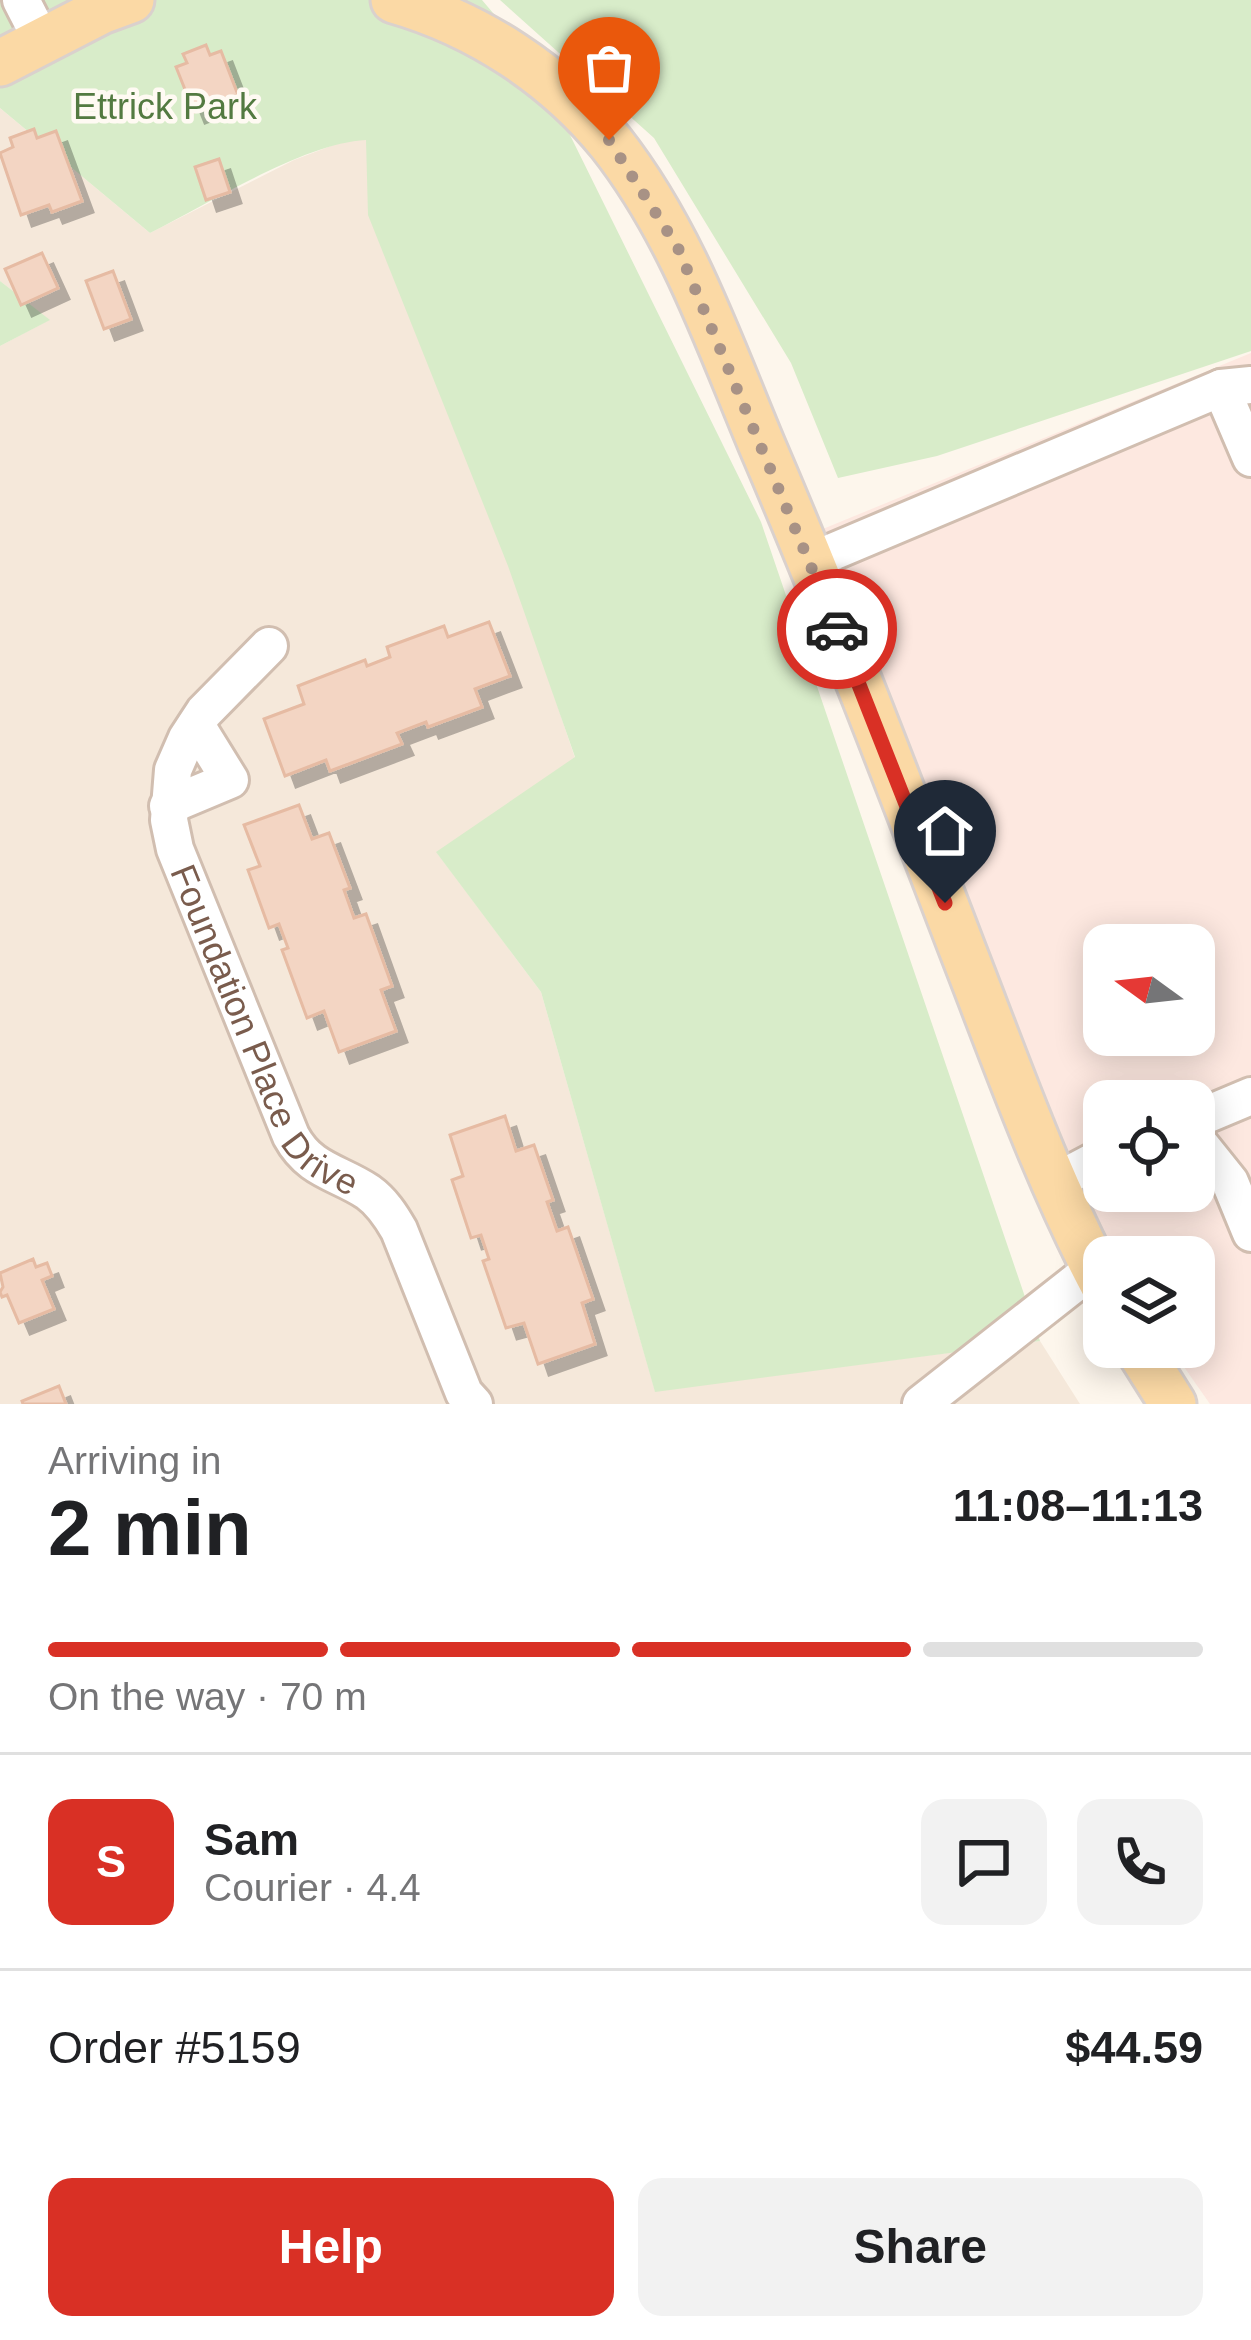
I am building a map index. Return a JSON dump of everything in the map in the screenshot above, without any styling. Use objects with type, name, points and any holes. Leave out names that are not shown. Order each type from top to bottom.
[{"type":"main road","points":[[0,63],[130,0]]},
{"type":"main road","points":[[394,0],[471,28],[562,92],[609,140],[678,248],[811,561],[1083,1242]]},
{"type":"main road","points":[[1150,1368],[1173,1404]]},
{"type":"street","points":[[21,0],[43,41]]},
{"type":"street","points":[[811,561],[1236,387],[1251,458]]},
{"type":"street","name":"Foundation Place Drive","points":[[268,646],[196,725],[173,770],[168,806],[175,848],[291,1136],[317,1168],[368,1192],[386,1208],[464,1393],[474,1404]]},
{"type":"street","points":[[168,806],[230,780],[196,725]]},
{"type":"street","points":[[1215,1111],[1251,1096]]},
{"type":"street","points":[[1215,1163],[1230,1181],[1251,1233]]},
{"type":"street","points":[[1055,1182],[1083,1167]]},
{"type":"street","points":[[921,1404],[1083,1288]]},
{"type":"shaded area","points":[[0,108],[150,233],[294,160],[344,141],[366,139],[575,758],[437,853],[541,992],[655,1391],[1040,1341],[1080,1404],[0,1404],[0,346],[49,320],[0,281]]},
{"type":"shaded area","points":[[1251,353],[1251,1404],[1210,1404],[1185,1368],[1215,1368],[1215,1236],[1097,1236],[1087,1212],[1215,1212],[1215,1080],[1083,1080],[1083,1203],[801,538]]},
{"type":"green space","name":"Ettrick Park","points":[[0,0],[482,0],[533,60],[761,522],[1040,1341],[655,1392],[541,992],[436,852],[575,757],[508,566],[368,215],[366,140],[286,163],[150,233],[0,108]]},
{"type":"green space","points":[[500,0],[1251,0],[1251,351],[937,456],[838,478],[791,363],[654,138]]},
{"type":"green space","points":[[0,281],[50,320],[0,346]]},
{"type":"building","points":[[206,45],[210,55],[221,51],[238,95],[194,112],[176,67],[187,63],[183,54]]},
{"type":"building","points":[[34,129],[37,138],[56,131],[82,201],[52,212],[49,205],[21,215],[0,153],[13,147],[10,138]]},
{"type":"building","points":[[219,159],[230,192],[206,200],[195,167]]},
{"type":"building","points":[[42,253],[58,288],[21,305],[5,269]]},
{"type":"building","points":[[113,271],[131,319],[104,329],[86,281]]},
{"type":"building","points":[[489,622],[510,676],[475,689],[482,707],[397,733],[402,744],[330,771],[326,760],[285,776],[264,719],[304,704],[298,686],[365,660],[367,666],[390,657],[387,647],[444,626],[448,637]]},
{"type":"building","points":[[299,805],[312,839],[329,833],[350,888],[344,890],[354,918],[366,914],[392,986],[381,990],[396,1031],[339,1052],[324,1011],[307,1018],[282,950],[288,948],[279,924],[269,928],[248,870],[260,866],[244,825]]},
{"type":"building","points":[[505,1116],[516,1151],[534,1145],[553,1200],[547,1202],[557,1231],[568,1227],[593,1299],[582,1303],[595,1344],[538,1364],[524,1323],[506,1328],[483,1261],[489,1259],[481,1235],[471,1238],[452,1180],[463,1176],[450,1135]]},
{"type":"building","points":[[33,1259],[36,1267],[47,1263],[52,1276],[42,1280],[54,1309],[19,1323],[7,1295],[2,1297],[0,1292],[0,1273]]},
{"type":"building","points":[[59,1386],[66,1404],[23,1404],[22,1401]]},
{"type":"way so far","points":[[609,140],[678,248],[837,629]]},
{"type":"route","points":[[837,629],[945,903]]}]
